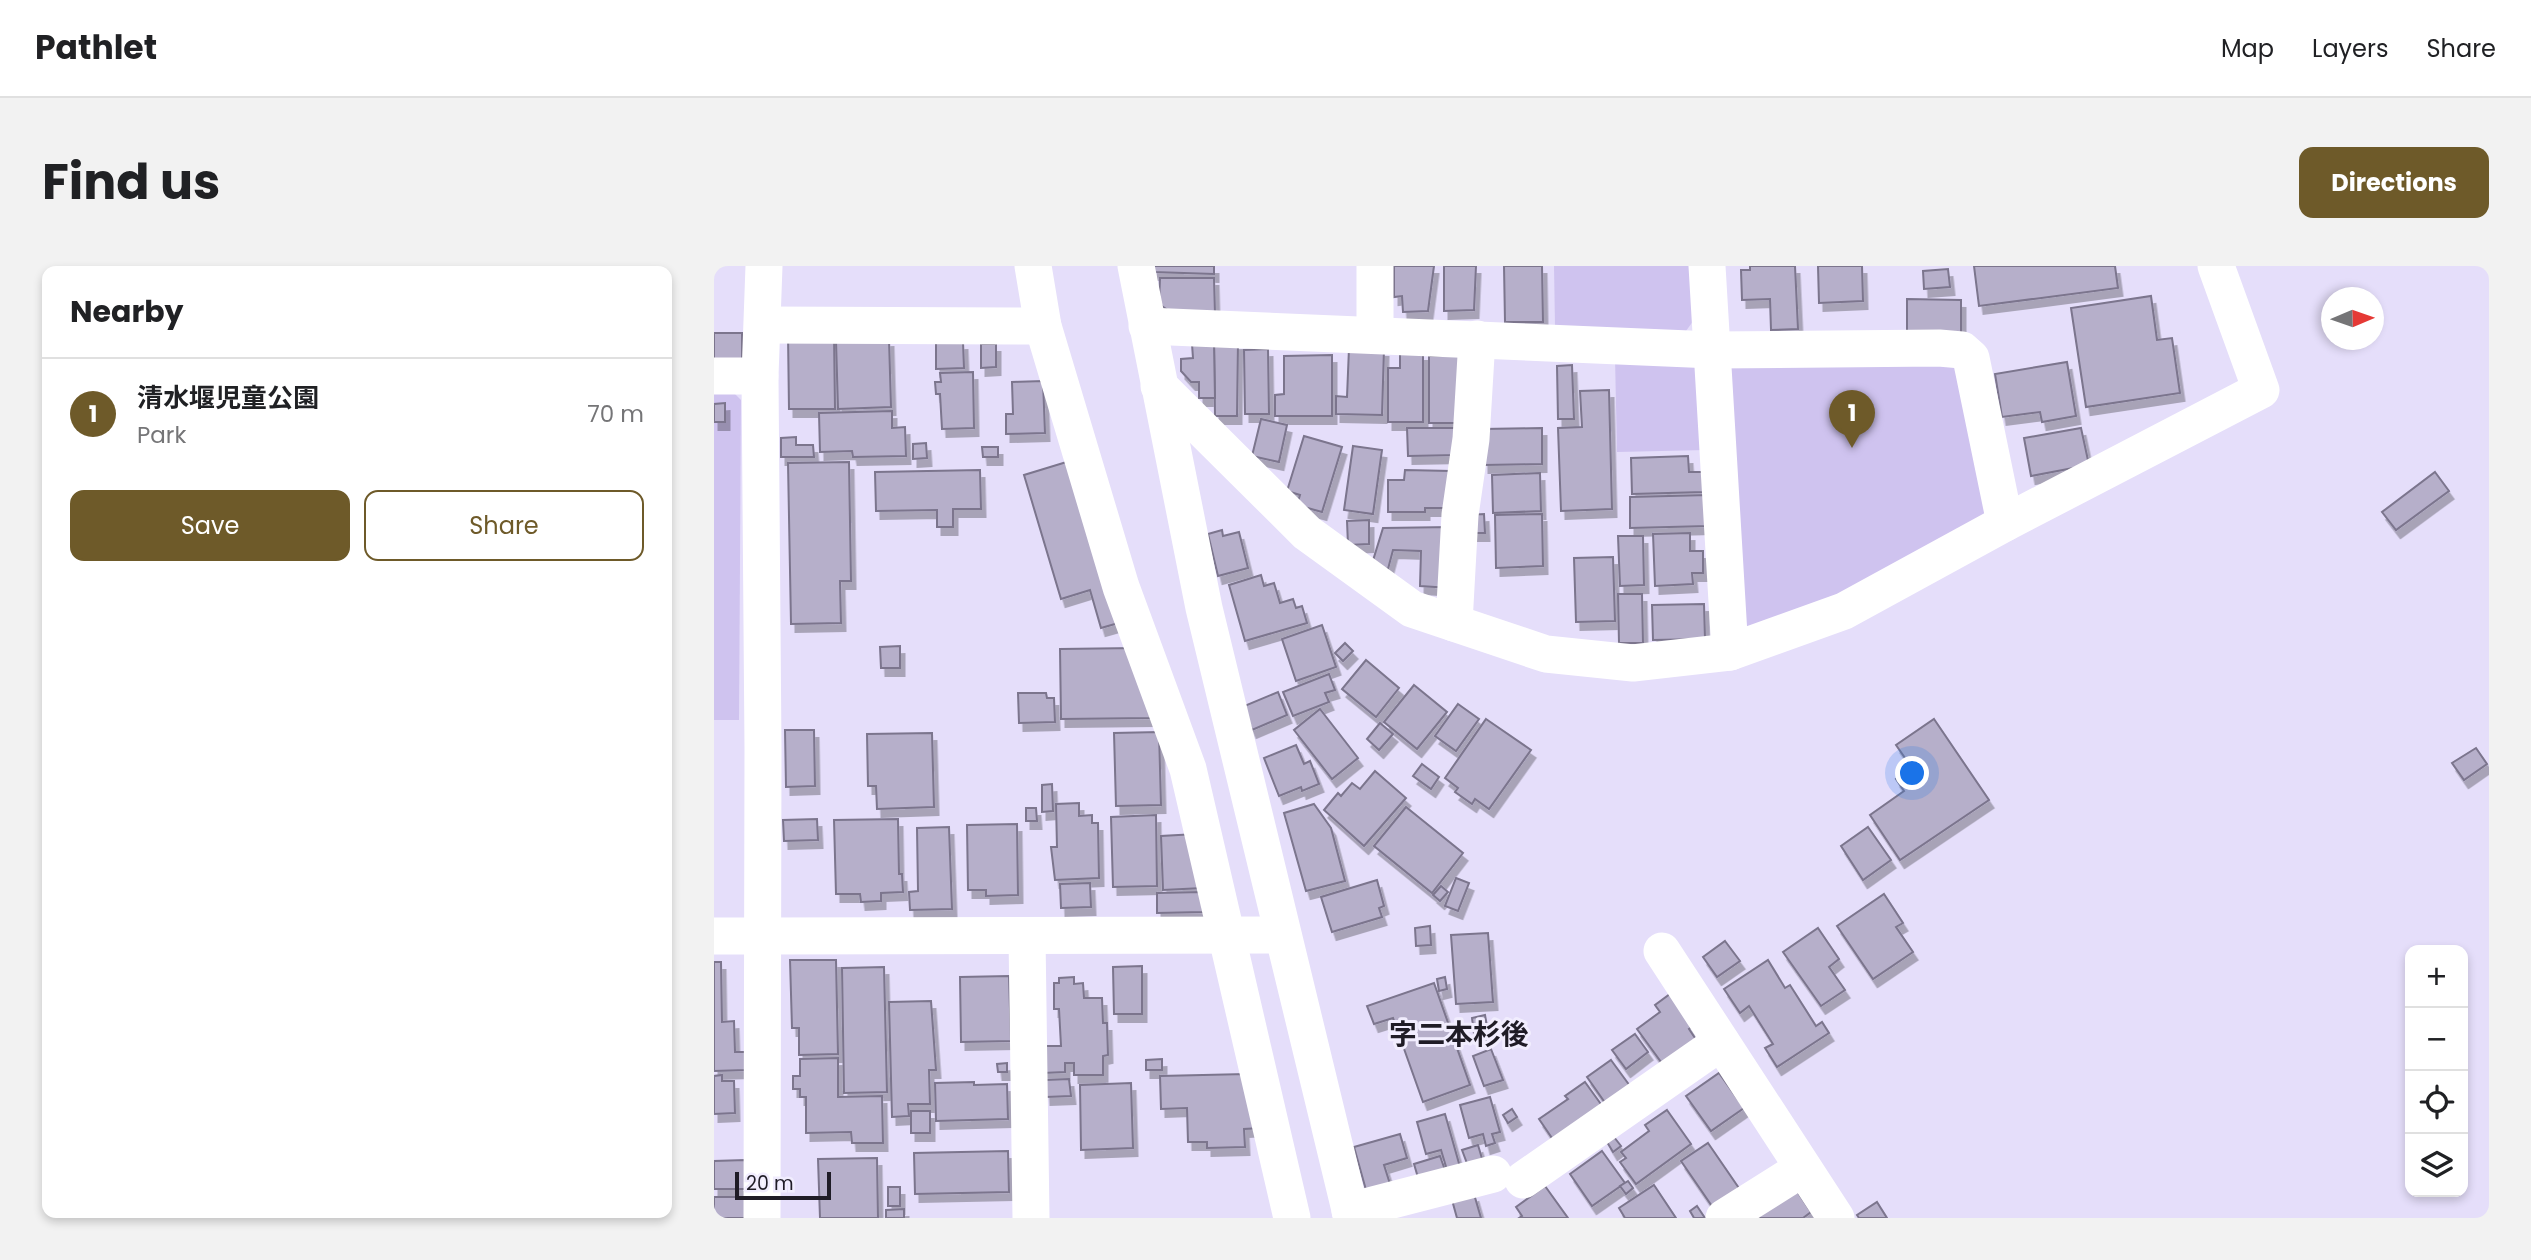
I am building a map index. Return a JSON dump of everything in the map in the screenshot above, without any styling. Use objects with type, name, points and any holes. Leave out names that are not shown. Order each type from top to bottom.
[{"type":"street","points":[[762,1218],[763,735],[760,376],[764,266]]},
{"type":"street","points":[[1032,266],[1042,326],[1121,587],[1188,769],[1292,1218]]},
{"type":"street","points":[[1136,266],[1204,608],[1351,1214],[1508,1177],[1721,1042]]},
{"type":"street","points":[[1375,266],[1375,334]]},
{"type":"street","points":[[1707,266],[1730,652]]},
{"type":"street","points":[[1159,386],[1307,533],[1412,609],[1546,654],[1633,663],[1730,652],[1844,611],[2005,523],[2261,390],[2217,266]]},
{"type":"street","points":[[763,325],[1042,326]]},
{"type":"street","points":[[1147,326],[1713,350],[1962,350],[1971,358],[2005,523]]},
{"type":"street","points":[[1454,623],[1460,515],[1471,439],[1477,339]]},
{"type":"street","points":[[714,376],[760,376]]},
{"type":"street","points":[[714,936],[1283,935]]},
{"type":"street","points":[[1027,936],[1031,1218]]},
{"type":"street","points":[[1662,951],[1836,1218]]},
{"type":"street","points":[[1724,1218],[1803,1168]]},
{"type":"shaded area","points":[[1554,266],[1693,266],[1696,317],[1686,331],[1555,326]]},
{"type":"shaded area","points":[[1955,353],[1992,523],[1857,595],[1735,634],[1723,357]]},
{"type":"shaded area","points":[[1688,356],[1700,371],[1706,450],[1617,452],[1615,357]]},
{"type":"shaded area","points":[[714,386],[727,386],[741,400],[739,720],[714,720]]},
{"type":"building","points":[[1153,266],[1214,266],[1214,274],[1153,272]]},
{"type":"building","points":[[1394,266],[1434,266],[1428,311],[1403,312],[1402,296],[1394,297]]},
{"type":"building","points":[[1444,266],[1476,266],[1474,310],[1444,311]]},
{"type":"building","points":[[1504,266],[1542,266],[1543,322],[1505,322]]},
{"type":"building","points":[[1750,266],[1795,266],[1798,329],[1771,330],[1770,299],[1742,300],[1741,270],[1750,270]]},
{"type":"building","points":[[1818,266],[1862,266],[1863,301],[1819,303]]},
{"type":"building","points":[[1974,266],[2115,266],[2118,288],[1979,306]]},
{"type":"building","points":[[1948,269],[1950,287],[1924,289],[1923,271]]},
{"type":"building","points":[[1160,278],[1214,278],[1215,314],[1176,316],[1159,304]]},
{"type":"building","points":[[2151,296],[2157,340],[2172,338],[2180,393],[2086,407],[2071,308]]},
{"type":"building","points":[[1907,299],[1961,300],[1961,334],[1907,333]]},
{"type":"building","points":[[714,333],[742,333],[742,362],[714,362]]},
{"type":"building","points":[[788,334],[834,334],[835,409],[789,409]]},
{"type":"building","points":[[889,339],[891,407],[838,409],[836,341]]},
{"type":"building","points":[[963,342],[964,368],[936,369],[936,343]]},
{"type":"building","points":[[1238,342],[1237,416],[1215,416],[1214,343]]},
{"type":"building","points":[[1214,343],[1215,398],[1199,398],[1199,382],[1191,382],[1181,371],[1181,359],[1193,358],[1192,344]]},
{"type":"building","points":[[981,344],[996,344],[996,367],[981,368]]},
{"type":"building","points":[[1349,348],[1384,349],[1382,415],[1336,414],[1336,396],[1347,397]]},
{"type":"building","points":[[1268,349],[1269,414],[1245,414],[1244,350]]},
{"type":"building","points":[[1400,353],[1423,353],[1423,422],[1388,422],[1388,368],[1400,368]]},
{"type":"building","points":[[1332,355],[1332,416],[1275,416],[1275,395],[1284,394],[1284,356]]},
{"type":"building","points":[[1429,356],[1465,356],[1465,423],[1429,423]]},
{"type":"building","points":[[2067,362],[2076,416],[2042,422],[2040,412],[2002,417],[1995,374]]},
{"type":"building","points":[[1572,365],[1574,419],[1558,419],[1557,366]]},
{"type":"building","points":[[973,372],[974,428],[942,429],[940,394],[936,394],[935,382],[941,382],[940,373]]},
{"type":"building","points":[[1043,381],[1045,433],[1006,434],[1006,414],[1013,414],[1012,382]]},
{"type":"building","points":[[1609,390],[1612,509],[1561,511],[1558,428],[1582,427],[1580,391]]},
{"type":"building","points":[[725,403],[725,422],[714,422],[714,404]]},
{"type":"building","points":[[892,411],[892,428],[905,427],[906,456],[853,457],[852,451],[820,452],[819,413]]},
{"type":"building","points":[[1261,419],[1287,425],[1279,462],[1252,456]]},
{"type":"building","points":[[1407,428],[1457,428],[1458,455],[1408,456]]},
{"type":"building","points":[[1542,428],[1542,464],[1484,465],[1483,429]]},
{"type":"building","points":[[2081,428],[2089,465],[2031,476],[2024,438]]},
{"type":"building","points":[[1304,436],[1342,447],[1322,512],[1297,505],[1300,495],[1287,491]]},
{"type":"building","points":[[796,437],[796,445],[813,445],[814,457],[781,457],[781,438]]},
{"type":"building","points":[[926,443],[927,458],[913,459],[913,444]]},
{"type":"building","points":[[1353,446],[1382,450],[1373,514],[1344,510]]},
{"type":"building","points":[[982,447],[998,447],[998,457],[983,457]]},
{"type":"building","points":[[1688,456],[1689,472],[1703,472],[1704,492],[1632,494],[1631,458]]},
{"type":"building","points":[[1073,460],[1122,622],[1101,628],[1090,590],[1061,599],[1024,475]]},
{"type":"building","points":[[849,462],[851,581],[840,581],[841,623],[791,624],[788,463]]},
{"type":"building","points":[[980,470],[981,509],[953,509],[953,527],[937,527],[937,510],[876,511],[875,472]]},
{"type":"building","points":[[1405,470],[1451,471],[1451,508],[1425,508],[1425,512],[1388,512],[1388,480],[1404,480]]},
{"type":"building","points":[[2435,472],[2449,491],[2396,530],[2382,512]]},
{"type":"building","points":[[1540,473],[1541,511],[1493,513],[1492,475]]},
{"type":"building","points":[[1708,495],[1708,526],[1630,528],[1630,497]]},
{"type":"building","points":[[1484,514],[1485,533],[1469,533],[1468,515]]},
{"type":"building","points":[[1542,514],[1543,566],[1496,568],[1495,515]]},
{"type":"building","points":[[1369,520],[1369,544],[1348,545],[1347,521]]},
{"type":"building","points":[[1451,527],[1450,588],[1420,586],[1421,551],[1393,550],[1388,569],[1371,567],[1383,528]]},
{"type":"building","points":[[1222,530],[1223,536],[1239,532],[1248,568],[1218,576],[1208,534]]},
{"type":"building","points":[[1690,533],[1690,551],[1703,551],[1703,573],[1692,573],[1693,584],[1655,586],[1653,534]]},
{"type":"building","points":[[1618,536],[1643,536],[1644,585],[1620,586]]},
{"type":"building","points":[[1613,557],[1615,621],[1576,622],[1574,558]]},
{"type":"building","points":[[1261,575],[1264,586],[1274,583],[1280,603],[1293,599],[1296,608],[1302,606],[1307,623],[1245,641],[1229,585]]},
{"type":"building","points":[[1618,594],[1642,594],[1643,643],[1619,643]]},
{"type":"building","points":[[1704,604],[1705,639],[1653,640],[1652,605]]},
{"type":"building","points":[[1322,625],[1336,667],[1296,681],[1282,639]]},
{"type":"building","points":[[1345,643],[1353,651],[1343,661],[1335,653]]},
{"type":"building","points":[[900,646],[900,668],[881,668],[880,647]]},
{"type":"building","points":[[1136,648],[1151,718],[1061,719],[1060,649]]},
{"type":"building","points":[[1366,660],[1399,688],[1376,717],[1342,689]]},
{"type":"building","points":[[1329,674],[1335,690],[1325,693],[1329,702],[1293,716],[1283,692]]},
{"type":"building","points":[[1414,685],[1447,712],[1417,749],[1384,722]]},
{"type":"building","points":[[1278,692],[1287,715],[1252,730],[1242,707]]},
{"type":"building","points":[[1018,693],[1046,693],[1047,698],[1054,698],[1055,722],[1019,723]]},
{"type":"building","points":[[1458,704],[1479,719],[1456,751],[1435,736]]},
{"type":"building","points":[[1320,709],[1358,758],[1332,779],[1294,730]]},
{"type":"building","points":[[1486,719],[1531,750],[1489,809],[1475,799],[1472,804],[1455,792],[1458,788],[1445,778]]},
{"type":"building","points":[[1934,719],[1989,800],[1900,860],[1870,815],[1904,791],[1896,779],[1912,768],[1896,745]]},
{"type":"building","points":[[1380,723],[1393,734],[1379,750],[1367,739]]},
{"type":"building","points":[[785,730],[814,730],[815,786],[786,787]]},
{"type":"building","points":[[1159,732],[1161,805],[1116,806],[1114,733]]},
{"type":"building","points":[[932,733],[934,807],[877,809],[876,786],[868,786],[867,734]]},
{"type":"building","points":[[1296,745],[1304,764],[1310,761],[1319,784],[1302,791],[1301,787],[1279,796],[1264,758]]},
{"type":"building","points":[[2476,748],[2487,764],[2464,780],[2452,763]]},
{"type":"building","points":[[1422,764],[1439,777],[1431,789],[1413,776]]},
{"type":"building","points":[[1375,771],[1406,798],[1364,846],[1324,810],[1338,793],[1341,796],[1352,783],[1360,789]]},
{"type":"building","points":[[1052,784],[1053,811],[1042,812],[1042,785]]},
{"type":"building","points":[[1079,803],[1079,816],[1092,815],[1092,823],[1098,823],[1099,878],[1055,880],[1051,847],[1057,847],[1056,804]]},
{"type":"building","points":[[1314,804],[1331,828],[1345,881],[1306,891],[1284,813]]},
{"type":"building","points":[[1406,807],[1463,853],[1432,893],[1374,846]]},
{"type":"building","points":[[1026,808],[1036,808],[1037,821],[1026,821]]},
{"type":"building","points":[[1156,815],[1157,886],[1113,887],[1111,817]]},
{"type":"building","points":[[817,819],[818,840],[784,841],[783,820]]},
{"type":"building","points":[[898,819],[899,874],[902,874],[903,892],[881,893],[881,901],[861,902],[860,894],[836,894],[834,820]]},
{"type":"building","points":[[1017,824],[1018,895],[986,896],[986,890],[968,890],[967,825]]},
{"type":"building","points":[[949,827],[952,909],[910,910],[909,892],[918,891],[917,828]]},
{"type":"building","points":[[1868,827],[1891,860],[1863,880],[1841,846]]},
{"type":"building","points":[[1196,834],[1203,888],[1163,890],[1161,836]]},
{"type":"building","points":[[1456,878],[1469,883],[1458,911],[1445,906]]},
{"type":"building","points":[[1377,880],[1384,906],[1379,908],[1382,917],[1332,932],[1321,897]]},
{"type":"building","points":[[1090,883],[1091,907],[1061,908],[1060,884]]},
{"type":"building","points":[[1441,886],[1448,892],[1440,901],[1433,895]]},
{"type":"building","points":[[1202,892],[1203,912],[1157,913],[1157,893]]},
{"type":"building","points":[[1884,894],[1903,923],[1896,927],[1913,952],[1873,979],[1837,926]]},
{"type":"building","points":[[1430,926],[1431,945],[1416,946],[1415,928]]},
{"type":"building","points":[[1818,928],[1839,959],[1829,967],[1845,990],[1821,1006],[1783,952]]},
{"type":"building","points":[[1488,933],[1493,1002],[1456,1004],[1451,935]]},
{"type":"building","points":[[1725,941],[1740,961],[1717,977],[1703,957]]},
{"type":"building","points":[[790,960],[836,960],[838,1054],[799,1055],[799,1028],[792,1028]]},
{"type":"building","points":[[1768,960],[1785,988],[1790,985],[1816,1026],[1822,1022],[1829,1033],[1777,1067],[1765,1048],[1773,1044],[1749,1006],[1740,1013],[1724,989]]},
{"type":"building","points":[[714,962],[721,962],[722,1022],[734,1021],[735,1052],[745,1052],[746,1070],[714,1071]]},
{"type":"building","points":[[1142,966],[1142,1014],[1114,1014],[1113,967]]},
{"type":"building","points":[[884,967],[887,1092],[844,1093],[842,968]]},
{"type":"building","points":[[1009,976],[1011,1041],[961,1042],[960,977]]},
{"type":"building","points":[[1074,977],[1074,984],[1083,983],[1084,998],[1102,998],[1103,1023],[1107,1023],[1108,1055],[1103,1056],[1103,1075],[1074,1075],[1074,1063],[1065,1063],[1065,1072],[1043,1073],[1043,1046],[1061,1046],[1059,1009],[1054,1009],[1054,983],[1059,983],[1059,978]]},
{"type":"building","points":[[1445,977],[1447,989],[1439,991],[1437,979]]},
{"type":"building","points":[[1434,983],[1470,1085],[1423,1102],[1393,1018],[1374,1024],[1367,1006]]},
{"type":"building","points":[[1670,994],[1693,1026],[1689,1029],[1697,1041],[1664,1066],[1637,1029],[1660,1012],[1655,1005]]},
{"type":"building","points":[[931,1001],[936,1070],[929,1070],[930,1104],[908,1104],[909,1116],[892,1117],[889,1002]]},
{"type":"building","points":[[1485,1015],[1488,1032],[1474,1034],[1472,1018]]},
{"type":"building","points":[[1635,1034],[1648,1052],[1626,1069],[1612,1050]]},
{"type":"building","points":[[1491,1049],[1503,1080],[1484,1086],[1473,1056]]},
{"type":"building","points":[[838,1058],[838,1097],[882,1096],[883,1143],[852,1143],[851,1132],[806,1133],[806,1097],[800,1097],[800,1089],[793,1089],[793,1076],[800,1076],[800,1059]]},
{"type":"building","points":[[1162,1059],[1162,1070],[1146,1070],[1146,1060]]},
{"type":"building","points":[[1611,1060],[1630,1086],[1606,1104],[1587,1077]]},
{"type":"building","points":[[1007,1063],[1007,1072],[998,1072],[997,1064]]},
{"type":"building","points":[[1719,1073],[1744,1108],[1711,1131],[1686,1096]]},
{"type":"building","points":[[1246,1074],[1262,1128],[1244,1129],[1245,1147],[1207,1148],[1207,1142],[1188,1142],[1187,1108],[1161,1109],[1160,1076]]},
{"type":"building","points":[[722,1075],[722,1081],[734,1081],[735,1113],[714,1114],[714,1076]]},
{"type":"building","points":[[1069,1079],[1071,1096],[1046,1097],[1045,1080]]},
{"type":"building","points":[[974,1082],[974,1085],[1007,1084],[1008,1119],[936,1121],[935,1083]]},
{"type":"building","points":[[1585,1082],[1603,1107],[1554,1141],[1539,1119],[1568,1099],[1565,1096]]},
{"type":"building","points":[[1131,1083],[1133,1148],[1081,1150],[1080,1085]]},
{"type":"building","points":[[1490,1097],[1500,1132],[1492,1134],[1495,1143],[1486,1146],[1483,1134],[1469,1138],[1460,1105]]},
{"type":"building","points":[[1512,1109],[1517,1117],[1508,1123],[1503,1115]]},
{"type":"building","points":[[1667,1110],[1691,1144],[1636,1184],[1620,1162],[1626,1158],[1621,1152],[1649,1131],[1645,1125]]},
{"type":"building","points":[[911,1111],[930,1111],[930,1133],[911,1133]]},
{"type":"building","points":[[1445,1114],[1460,1167],[1447,1170],[1441,1150],[1426,1154],[1417,1122]]},
{"type":"building","points":[[1400,1134],[1407,1158],[1384,1165],[1390,1184],[1366,1190],[1354,1147]]},
{"type":"building","points":[[1614,1137],[1621,1146],[1613,1152],[1607,1142]]},
{"type":"building","points":[[1708,1143],[1743,1194],[1716,1212],[1681,1161]]},
{"type":"building","points":[[1478,1145],[1483,1162],[1468,1166],[1462,1150]]},
{"type":"building","points":[[1008,1151],[1009,1192],[915,1194],[914,1153]]},
{"type":"building","points":[[1602,1151],[1625,1183],[1592,1206],[1570,1174]]},
{"type":"building","points":[[1440,1156],[1446,1173],[1419,1181],[1414,1164]]},
{"type":"building","points":[[877,1158],[878,1218],[820,1218],[818,1159]]},
{"type":"building","points":[[745,1160],[745,1189],[714,1189],[714,1161]]},
{"type":"building","points":[[1628,1181],[1633,1188],[1626,1194],[1620,1186]]},
{"type":"building","points":[[1654,1185],[1676,1218],[1625,1218],[1619,1208]]},
{"type":"building","points":[[1545,1186],[1568,1218],[1519,1218],[1522,1216],[1516,1207]]},
{"type":"building","points":[[888,1187],[900,1187],[900,1206],[888,1206]]},
{"type":"building","points":[[1795,1188],[1811,1212],[1803,1218],[1757,1218]]},
{"type":"building","points":[[1474,1194],[1481,1218],[1457,1218],[1452,1200]]},
{"type":"building","points":[[714,1197],[745,1197],[746,1218],[714,1218]]},
{"type":"building","points":[[1877,1202],[1887,1218],[1859,1218],[1857,1215]]},
{"type":"building","points":[[1697,1206],[1705,1218],[1694,1218],[1690,1211]]},
{"type":"building","points":[[904,1209],[904,1218],[886,1218],[886,1210]]},
{"type":"place","name":"清水堰児童公園","points":[[1852,448]]},
{"type":"district","name":"字二本杉後","points":[[1459,1034]]}]
